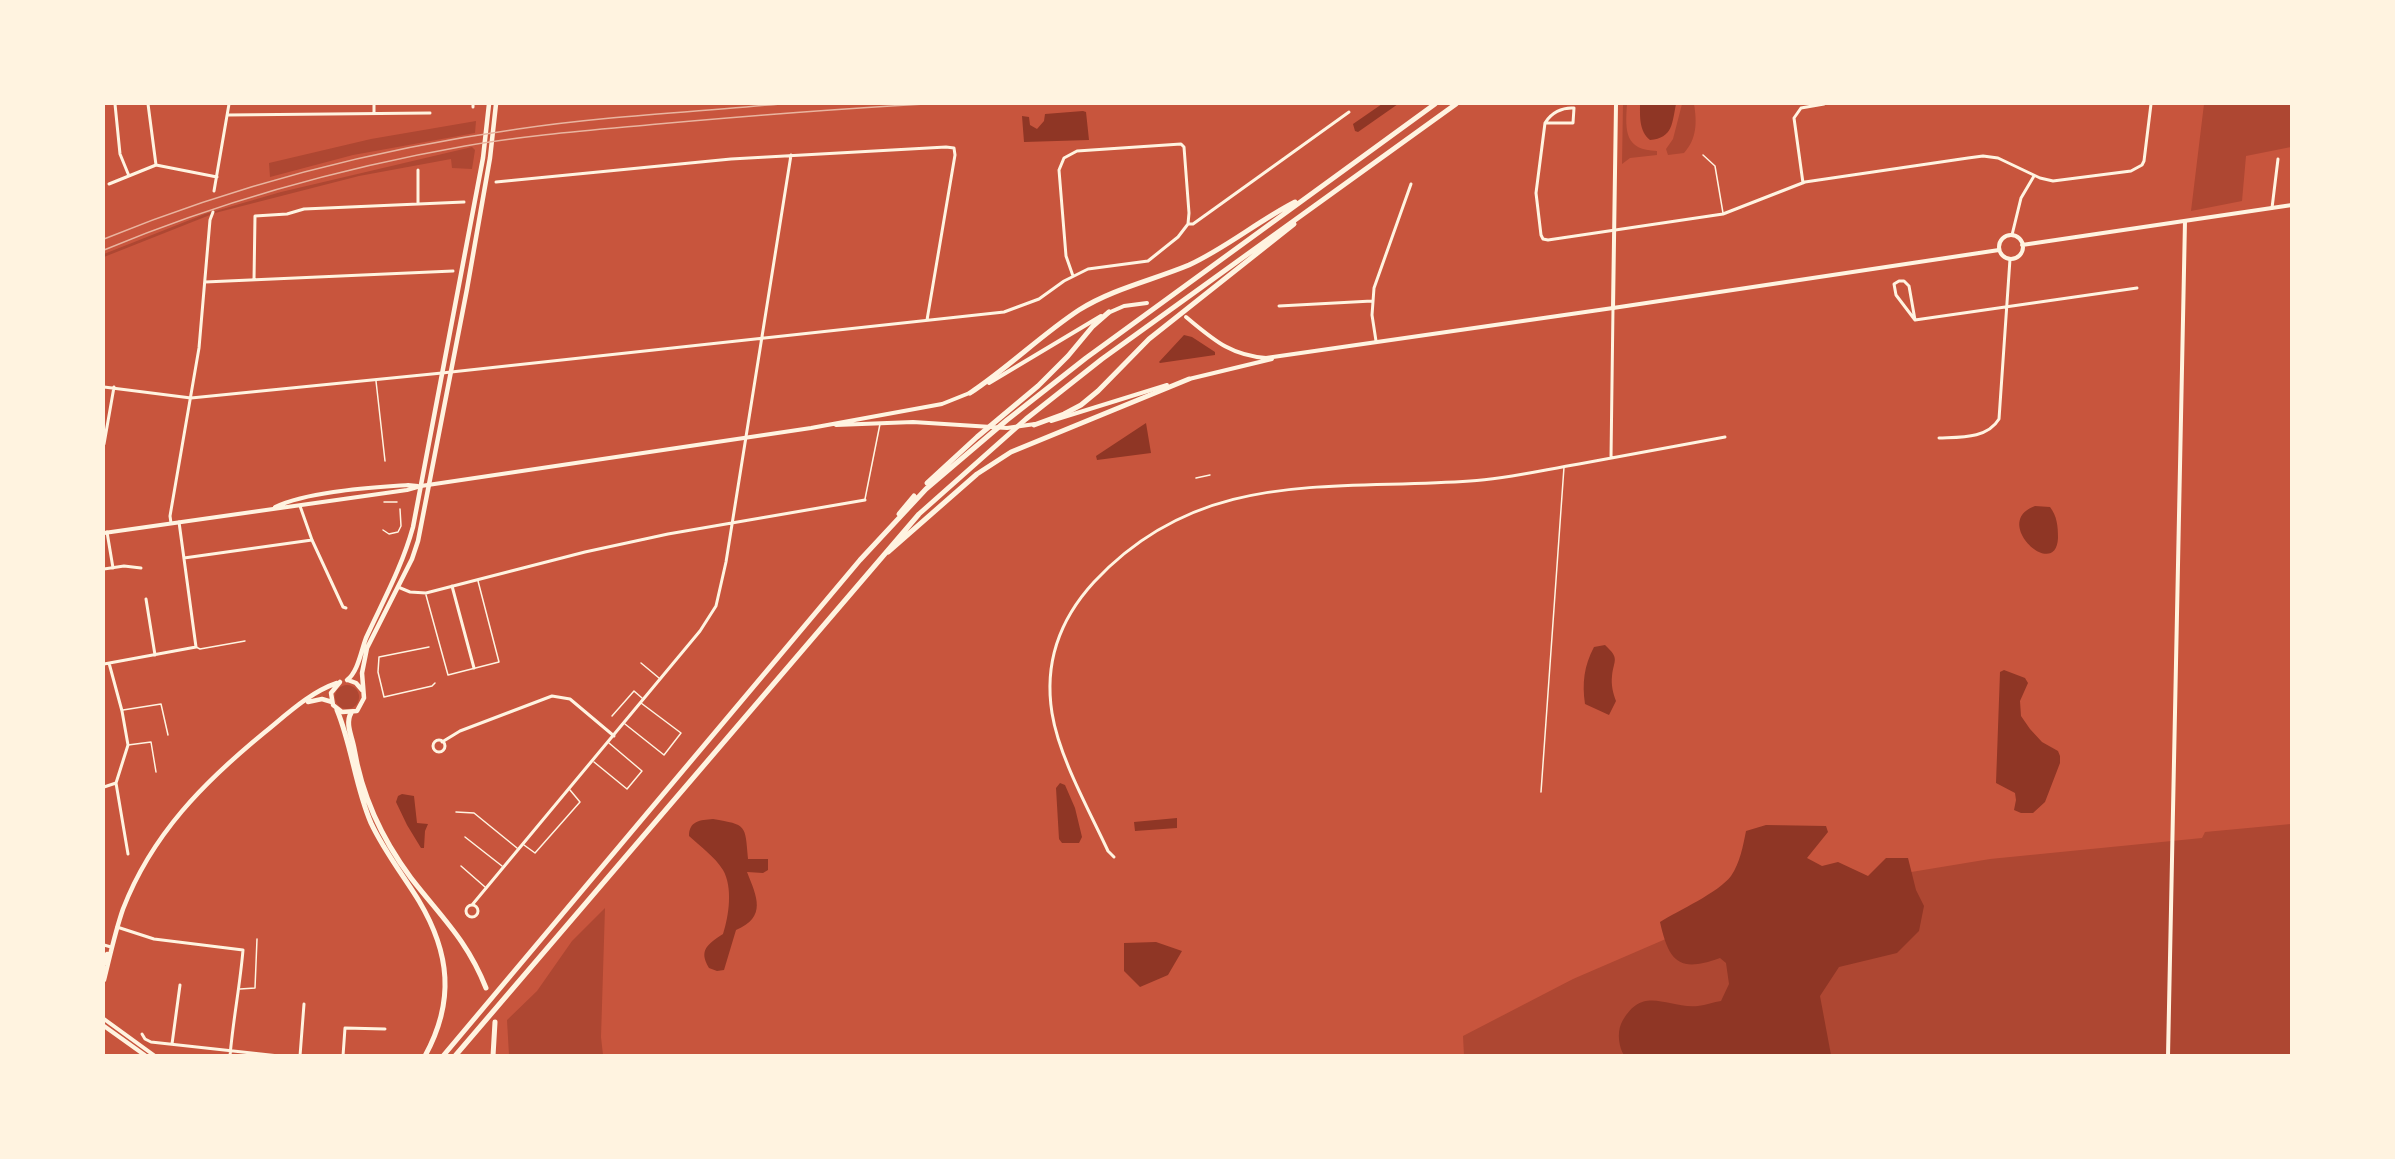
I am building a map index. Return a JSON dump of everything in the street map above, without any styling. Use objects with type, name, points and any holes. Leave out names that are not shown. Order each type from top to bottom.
[{"type":"highway","points":[[443,1056],[852,569],[927,489],[1007,420],[1086,358],[1435,104]]},
{"type":"highway","points":[[455,1056],[877,560],[919,514],[1026,419],[1102,359],[1456,104]]},
{"type":"highway","points":[[970,393],[1010,365],[1081,309],[1188,265],[1218,250],[1282,209],[1312,193]]},
{"type":"highway","points":[[1034,425],[1081,405],[1149,339],[1280,237],[1312,208]]},
{"type":"highway","points":[[888,530],[902,508],[977,437],[1038,386],[1068,356],[1093,326],[1109,312]]},
{"type":"highway","points":[[877,560],[977,474],[1011,452],[1189,379]]},
{"type":"highway","points":[[337,710],[347,737],[357,784],[373,826],[418,900],[438,939],[446,979],[445,997],[435,1037],[425,1056]]},
{"type":"highway","points":[[351,713],[348,722],[358,772],[364,794],[378,826],[411,878],[468,949],[486,988]]},
{"type":"highway","points":[[493,1056],[495,1022]]},
{"type":"main road","points":[[104,963],[139,873],[175,818],[215,775],[316,694],[347,680],[353,673],[367,636],[402,563],[413,527],[483,158],[489,104]]},
{"type":"main road","points":[[340,682],[332,691],[332,702],[337,710],[351,713],[362,704],[362,673],[367,648],[398,587],[418,540],[490,158],[496,104]]},
{"type":"main road","points":[[1613,308],[1616,104]]},
{"type":"main road","points":[[2022,245],[2292,206]]},
{"type":"main road","points":[[2168,1056],[2185,221]]},
{"type":"main road","points":[[2012,235],[2019,238],[2022,245],[2021,253],[2010,259],[2003,256],[1999,250],[1999,245],[2004,238],[2012,235]]},
{"type":"main road","points":[[1186,317],[1221,345],[1236,352],[1266,358],[1999,250]]},
{"type":"main road","points":[[105,532],[407,490],[430,484],[818,427],[942,405],[970,393],[1109,312],[1124,306],[1147,303]]},
{"type":"main road","points":[[818,427],[880,422],[952,423],[1007,428],[1034,425],[1189,379],[1290,355]]},
{"type":"main road","points":[[272,508],[295,500],[331,494],[399,485],[421,486]]},
{"type":"main road","points":[[347,680],[356,683],[362,690]]},
{"type":"main road","points":[[304,703],[322,699],[332,702]]},
{"type":"main road","points":[[104,980],[111,946]]},
{"type":"main road","points":[[104,1019],[155,1056]]},
{"type":"main road","points":[[104,1026],[146,1056]]},
{"type":"street","points":[[115,104],[120,154],[129,176]]},
{"type":"street","points":[[148,104],[156,165]]},
{"type":"street","points":[[214,191],[229,104]]},
{"type":"street","points":[[374,104],[374,113]]},
{"type":"street","points":[[1803,183],[1794,118],[1801,108],[1824,104]]},
{"type":"street","points":[[1545,123],[1573,123],[1574,108],[1564,107],[1548,117],[1545,123],[1536,206],[1540,236],[1548,240],[1723,214],[1803,183],[1983,156],[2007,161],[2034,176],[2053,181],[2067,181],[2136,170],[2144,161],[2151,104]]},
{"type":"street","points":[[1188,224],[1193,224],[1349,112]]},
{"type":"street","points":[[228,115],[430,113]]},
{"type":"street","points":[[104,387],[191,398],[1004,312],[1039,299],[1073,276],[1108,265],[1148,261],[1178,237],[1188,224],[1184,147],[1181,144],[1071,153],[1064,158],[1059,170],[1066,256],[1073,276]]},
{"type":"street","points":[[496,182],[791,155],[954,148],[955,155],[927,320]]},
{"type":"street","points":[[472,906],[478,912],[470,917],[466,910],[469,906],[472,906],[643,701],[700,631],[716,606],[722,585],[791,155]]},
{"type":"street","points":[[2272,208],[2278,159]]},
{"type":"street","points":[[109,184],[156,165],[217,177]]},
{"type":"street","points":[[418,170],[418,204]]},
{"type":"street","points":[[2012,235],[2017,210],[2034,176]]},
{"type":"street","points":[[1376,341],[1372,301],[1377,277],[1411,184]]},
{"type":"street","points":[[254,280],[255,216],[287,214],[304,208],[464,202]]},
{"type":"street","points":[[171,523],[170,516],[199,348],[213,212]]},
{"type":"street","points":[[1939,438],[1983,433],[1991,429],[1999,419],[2010,259]]},
{"type":"street","points":[[205,282],[453,271]]},
{"type":"street","points":[[1904,281],[1909,286],[1915,320],[1896,295],[1894,284],[1904,281]]},
{"type":"street","points":[[1915,320],[2137,288]]},
{"type":"street","points":[[1279,306],[1372,301]]},
{"type":"street","points":[[1611,458],[1613,308]]},
{"type":"street","points":[[104,444],[114,387]]},
{"type":"street","points":[[1114,857],[1108,851],[1063,751],[1052,716],[1050,694],[1052,663],[1060,633],[1078,599],[1105,570],[1148,536],[1207,507],[1250,494],[1301,488],[1472,481],[1725,438]]},
{"type":"street","points":[[398,587],[410,592],[426,593],[605,548],[732,522],[865,500]]},
{"type":"street","points":[[300,506],[312,540],[343,607],[346,608]]},
{"type":"street","points":[[104,664],[196,647],[179,522]]},
{"type":"street","points":[[105,532],[113,568]]},
{"type":"street","points":[[184,558],[312,540]]},
{"type":"street","points":[[104,569],[141,568]]},
{"type":"street","points":[[452,586],[474,668]]},
{"type":"street","points":[[146,599],[155,655]]},
{"type":"street","points":[[109,663],[122,711],[128,746],[116,783],[128,854]]},
{"type":"street","points":[[442,742],[460,731],[552,696],[570,699],[614,735]]},
{"type":"street","points":[[104,787],[116,783]]},
{"type":"street","points":[[117,927],[154,939],[243,950],[240,990],[234,1010],[230,1053]]},
{"type":"street","points":[[104,945],[111,946]]},
{"type":"street","points":[[172,1044],[180,985]]},
{"type":"street","points":[[300,1056],[304,1004]]},
{"type":"street","points":[[343,1056],[345,1028],[386,1029]]},
{"type":"street","points":[[142,1034],[151,1042],[230,1053],[279,1056]]},
{"type":"lane","points":[[1703,155],[1715,166],[1723,214]]},
{"type":"lane","points":[[375,380],[385,461]]},
{"type":"lane","points":[[865,500],[880,422]]},
{"type":"lane","points":[[1541,792],[1564,466]]},
{"type":"lane","points":[[1196,478],[1210,475]]},
{"type":"lane","points":[[384,502],[397,502]]},
{"type":"lane","points":[[383,530],[389,534],[398,532],[401,526],[400,509]]},
{"type":"lane","points":[[426,593],[448,675],[499,662],[477,580]]},
{"type":"lane","points":[[196,647],[200,649],[245,641]]},
{"type":"lane","points":[[429,647],[379,657],[378,672],[384,698],[432,686],[435,683]]},
{"type":"lane","points":[[641,663],[661,679]]},
{"type":"lane","points":[[612,716],[634,691],[681,733],[664,755],[624,724]]},
{"type":"lane","points":[[122,711],[161,704],[168,735]]},
{"type":"lane","points":[[128,746],[151,742],[156,772]]},
{"type":"lane","points":[[593,761],[627,789],[642,771],[609,742]]},
{"type":"lane","points":[[523,844],[535,853],[580,802],[569,790]]},
{"type":"lane","points":[[456,812],[474,813],[518,849]]},
{"type":"lane","points":[[465,837],[503,868]]},
{"type":"lane","points":[[461,866],[486,887]]},
{"type":"lane","points":[[240,990],[255,988],[257,939]]},
{"type":"shaded area","points":[[1382,104],[1398,104],[1358,132],[1355,131],[1353,124]]},
{"type":"shaded area","points":[[1623,104],[1627,104],[1626,123],[1629,138],[1639,147],[1657,151],[1657,155],[1630,158],[1622,164]]},
{"type":"shaded area","points":[[1640,104],[1676,104],[1672,123],[1667,133],[1658,139],[1650,140],[1646,136],[1641,124]]},
{"type":"shaded area","points":[[1682,104],[1694,104],[1696,124],[1694,136],[1684,153],[1668,155],[1666,149],[1673,139]]},
{"type":"shaded area","points":[[2204,104],[2291,104],[2291,147],[2246,156],[2242,201],[2191,211]]},
{"type":"shaded area","points":[[1086,112],[1089,140],[1024,142],[1022,116],[1029,117],[1030,125],[1037,129],[1044,121],[1045,114]]},
{"type":"shaded area","points":[[476,121],[475,133],[353,155],[270,177],[269,163],[371,139]]},
{"type":"shaded area","points":[[472,147],[475,150],[472,169],[452,168],[451,159],[359,176],[215,213],[104,257],[104,254],[205,214],[281,192]]},
{"type":"shaded area","points":[[1184,335],[1192,337],[1215,352],[1215,355],[1160,363]]},
{"type":"shaded area","points":[[1146,423],[1151,453],[1097,460],[1096,456]]},
{"type":"shaded area","points":[[2035,506],[2050,507],[2057,521],[2058,538],[2055,550],[2047,554],[2029,545],[2022,535],[2019,524],[2023,514]]},
{"type":"shaded area","points":[[1605,645],[1613,653],[1615,659],[1612,683],[1616,701],[1609,715],[1585,704],[1584,696],[1588,661],[1594,647]]},
{"type":"shaded area","points":[[2004,670],[2025,678],[2028,683],[2020,701],[2021,716],[2042,742],[2058,751],[2060,756],[2060,763],[2045,802],[2033,813],[2021,813],[2014,810],[2015,793],[1996,783],[2000,672]]},
{"type":"shaded area","points":[[347,685],[356,688],[359,697],[356,706],[347,709],[338,706],[335,697],[338,688]]},
{"type":"shaded area","points":[[1060,783],[1065,785],[1075,808],[1082,837],[1079,843],[1062,843],[1059,839],[1056,788]]},
{"type":"shaded area","points":[[402,794],[414,796],[417,823],[428,824],[425,831],[424,848],[421,848],[407,825],[396,802],[398,796]]},
{"type":"shaded area","points":[[1177,818],[1177,828],[1135,831],[1134,822]]},
{"type":"shaded area","points":[[713,819],[732,823],[742,828],[745,833],[748,859],[768,859],[768,870],[763,873],[747,872],[756,898],[756,913],[746,925],[736,930],[724,970],[717,971],[709,968],[704,956],[709,944],[723,934],[728,910],[728,885],[720,865],[689,836],[693,824]]},
{"type":"shaded area","points":[[2291,824],[2291,1055],[1464,1056],[1463,1036],[1573,979],[1668,938],[1887,876],[1990,859],[2202,838],[2205,832]]},
{"type":"shaded area","points":[[1766,825],[1826,826],[1828,832],[1807,858],[1822,866],[1838,862],[1868,876],[1886,858],[1908,858],[1916,890],[1924,906],[1919,931],[1897,953],[1839,967],[1820,996],[1831,1055],[1624,1055],[1619,1040],[1621,1024],[1637,1004],[1655,1001],[1698,1006],[1721,1001],[1729,984],[1726,963],[1720,958],[1695,964],[1678,961],[1667,947],[1660,922],[1708,895],[1725,882],[1737,866],[1746,831]]},
{"type":"shaded area","points":[[605,908],[601,1037],[603,1055],[509,1055],[507,1020],[537,991],[572,941]]},
{"type":"shaded area","points":[[1156,942],[1182,951],[1168,975],[1140,987],[1124,971],[1124,943]]},
{"type":"railway","points":[[104,239],[204,202],[256,186],[307,171],[412,147],[465,137],[616,117],[780,104]]},
{"type":"railway","points":[[104,250],[191,217],[281,188],[372,165],[465,146],[658,124],[925,104]]}]
